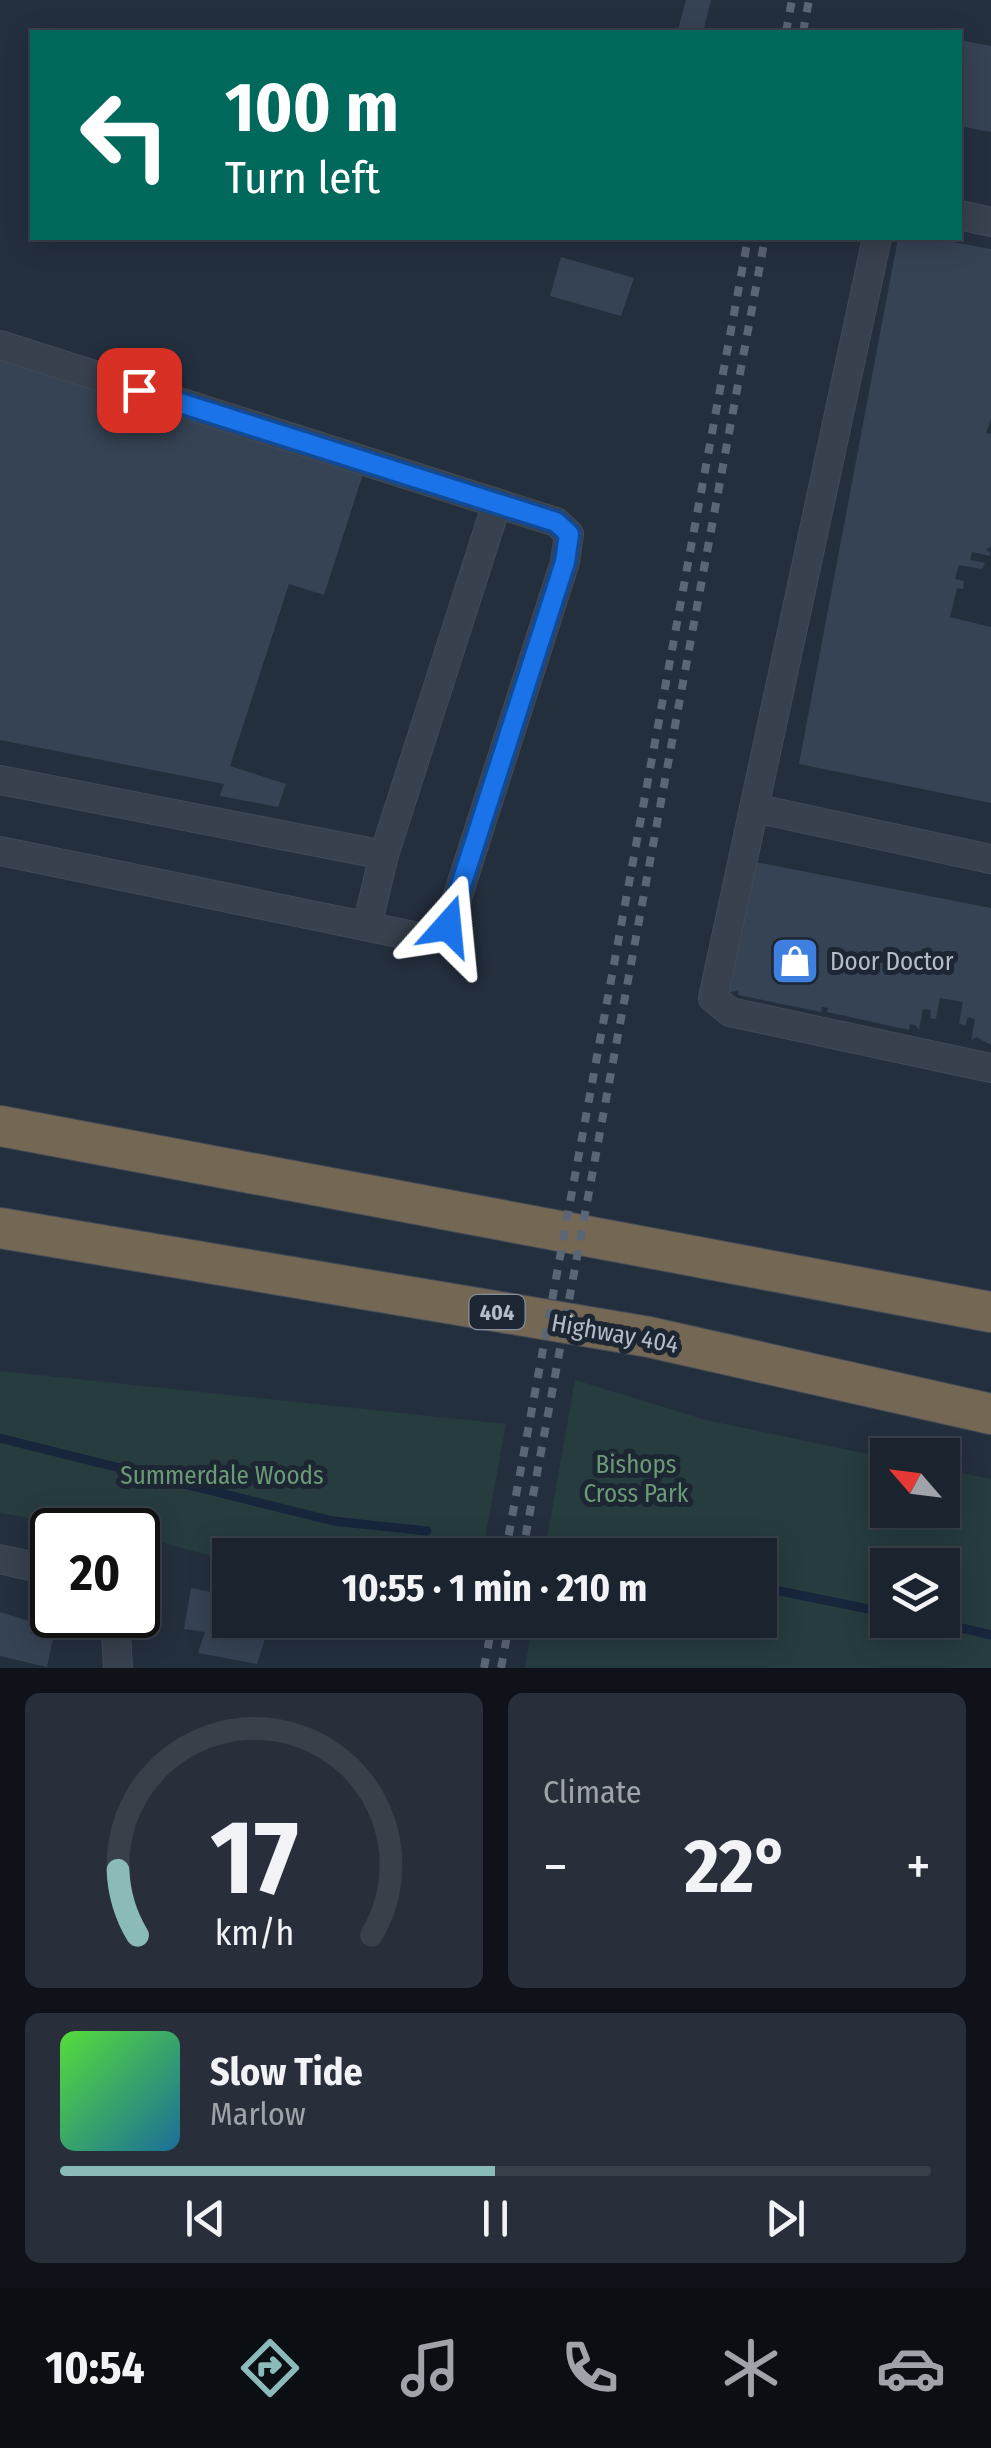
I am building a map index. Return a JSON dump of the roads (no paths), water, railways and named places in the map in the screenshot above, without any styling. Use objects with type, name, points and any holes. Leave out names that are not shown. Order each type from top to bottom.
[{"type":"highway","points":[[0,1126],[991,1312]]},
{"type":"highway","name":"Highway 404","points":[[0,1228],[649,1337],[991,1414]]},
{"type":"street","points":[[962,215],[991,222]]},
{"type":"street","points":[[877,240],[714,998],[730,1012],[991,1068]]},
{"type":"street","points":[[0,345],[556,522],[569,534],[565,562],[448,926],[423,938],[0,851]]},
{"type":"street","points":[[367,926],[384,856],[497,503]]},
{"type":"street","points":[[0,780],[384,856]]},
{"type":"street","points":[[754,808],[991,859]]},
{"type":"street","points":[[0,1560],[30,1566]]},
{"type":"street","points":[[117,1638],[118,1668]]},
{"type":"waterway","points":[[0,1438],[333,1521],[427,1531]]},
{"type":"waterway","points":[[777,1590],[870,1609]]},
{"type":"waterway","points":[[960,1628],[991,1635]]},
{"type":"railway","points":[[786,30],[792,0]]},
{"type":"railway","points":[[803,30],[809,0]]},
{"type":"railway","points":[[508,1538],[748,240]]},
{"type":"railway","points":[[525,1538],[765,240]]},
{"type":"railway","points":[[484,1668],[490,1638]]},
{"type":"railway","points":[[501,1668],[507,1638]]},
{"type":"place","name":"Door Doctor","points":[[795,961]]},
{"type":"park label","name":"Summerdale Woods","points":[[222,1475]]},
{"type":"park label","name":"Bishops Cross Park","points":[[636,1478]]}]
